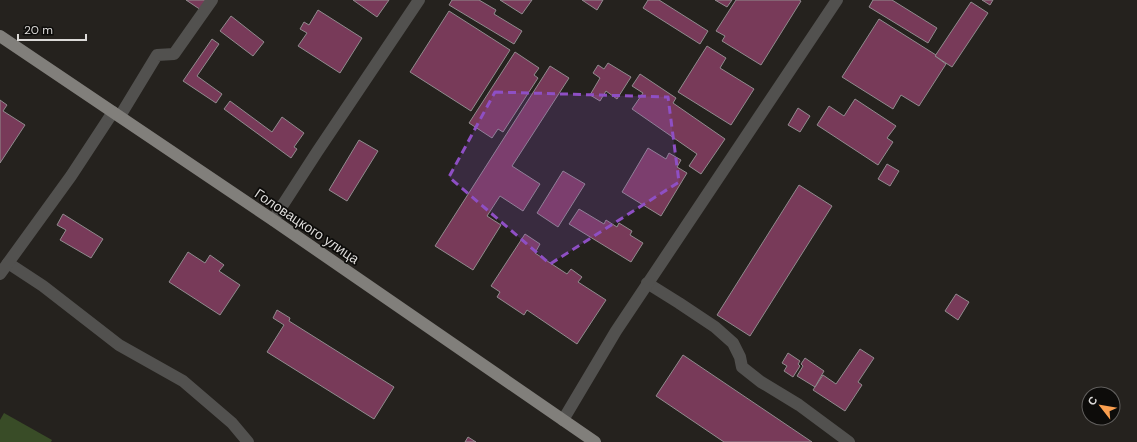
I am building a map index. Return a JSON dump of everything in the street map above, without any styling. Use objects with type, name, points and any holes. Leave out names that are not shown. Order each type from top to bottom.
[{"type":"main road","name":"Головацкого улица","points":[[0,36],[273,220],[595,442]]},
{"type":"street","points":[[0,274],[116,114],[157,54],[174,54],[212,0]]},
{"type":"street","points":[[273,220],[419,0]]},
{"type":"street","points":[[563,420],[616,331],[647,283],[837,0]]},
{"type":"street","points":[[8,263],[43,286],[118,345],[183,381],[232,423],[248,442]]},
{"type":"street","points":[[647,283],[715,327],[733,343],[740,357],[742,367],[761,382],[799,405],[849,442]]},
{"type":"highlighted area","points":[[495,92],[668,97],[679,182],[550,264],[449,177]]},
{"type":"green space","points":[[4,413],[52,440],[51,442],[0,442],[0,420]]},
{"type":"building","points":[[186,0],[208,0],[201,10]]},
{"type":"building","points":[[353,0],[389,0],[377,17]]},
{"type":"building","points":[[452,0],[479,0],[496,10],[494,14],[522,31],[514,44],[449,5]]},
{"type":"building","points":[[500,0],[532,0],[522,14]]},
{"type":"building","points":[[582,0],[603,0],[597,10]]},
{"type":"building","points":[[648,0],[659,0],[708,31],[700,44],[643,8]]},
{"type":"building","points":[[715,0],[732,0],[727,7]]},
{"type":"building","points":[[736,0],[801,1],[761,65],[722,41],[725,36],[716,31]]},
{"type":"building","points":[[873,0],[892,0],[937,28],[928,43],[869,7]]},
{"type":"building","points":[[982,0],[993,0],[990,5]]},
{"type":"building","points":[[971,2],[988,13],[952,67],[935,56]]},
{"type":"building","points":[[318,10],[362,38],[340,73],[298,46],[307,33],[300,29],[304,22],[309,25]]},
{"type":"building","points":[[449,11],[510,50],[471,111],[410,72]]},
{"type":"building","points":[[231,16],[264,42],[253,56],[220,31]]},
{"type":"building","points":[[879,19],[936,55],[935,56],[946,64],[919,106],[901,95],[893,109],[842,77]]},
{"type":"building","points":[[212,39],[219,44],[197,76],[222,94],[216,103],[183,81]]},
{"type":"building","points":[[707,46],[726,58],[720,68],[754,89],[731,125],[678,92]]},
{"type":"building","points":[[515,52],[539,68],[534,75],[538,78],[503,132],[498,129],[492,138],[469,123]]},
{"type":"building","points":[[608,63],[631,77],[617,99],[606,91],[600,101],[590,95],[600,78],[593,73],[598,65],[604,69]]},
{"type":"building","points":[[550,66],[569,78],[512,166],[540,184],[523,211],[500,196],[487,216],[501,225],[473,270],[435,246]]},
{"type":"building","points":[[640,74],[676,98],[673,103],[725,139],[701,174],[689,166],[697,154],[632,109],[643,93],[632,86]]},
{"type":"building","points":[[855,99],[896,126],[887,138],[893,142],[878,165],[817,125],[829,106],[844,116]]},
{"type":"building","points":[[0,100],[7,105],[3,111],[25,125],[0,163]]},
{"type":"building","points":[[230,101],[272,132],[282,117],[304,133],[294,147],[297,149],[291,158],[224,109]]},
{"type":"building","points":[[798,108],[810,116],[800,132],[788,125]]},
{"type":"building","points":[[359,140],[378,151],[347,201],[329,190]]},
{"type":"building","points":[[648,148],[666,159],[669,153],[681,160],[677,167],[687,173],[661,216],[622,192]]},
{"type":"building","points":[[887,164],[899,171],[890,186],[878,179]]},
{"type":"building","points":[[563,171],[585,184],[558,227],[537,213]]},
{"type":"building","points":[[799,185],[832,206],[750,336],[717,315]]},
{"type":"building","points":[[579,209],[604,224],[606,220],[617,227],[619,223],[632,231],[630,235],[643,243],[631,262],[569,224]]},
{"type":"building","points":[[63,214],[103,239],[91,258],[60,240],[66,230],[57,225]]},
{"type":"building","points":[[525,234],[540,244],[535,253],[567,274],[571,269],[582,277],[578,282],[606,300],[577,344],[527,310],[524,315],[497,297],[500,292],[491,286]]},
{"type":"building","points":[[188,252],[205,263],[210,255],[224,265],[219,271],[240,285],[220,315],[169,282]]},
{"type":"building","points":[[956,294],[969,302],[958,320],[945,311]]},
{"type":"building","points":[[277,310],[290,318],[289,321],[394,387],[374,419],[267,352],[284,325],[273,318]]},
{"type":"building","points":[[860,349],[874,358],[858,382],[862,385],[845,411],[813,390],[823,375],[836,384]]},
{"type":"building","points":[[788,353],[800,361],[798,364],[800,366],[793,377],[784,371],[787,366],[782,363]]},
{"type":"building","points":[[683,355],[812,442],[724,442],[656,396]]},
{"type":"building","points":[[805,358],[824,371],[815,387],[797,376],[803,366],[801,364]]},
{"type":"building","points":[[468,437],[476,442],[465,442]]}]
